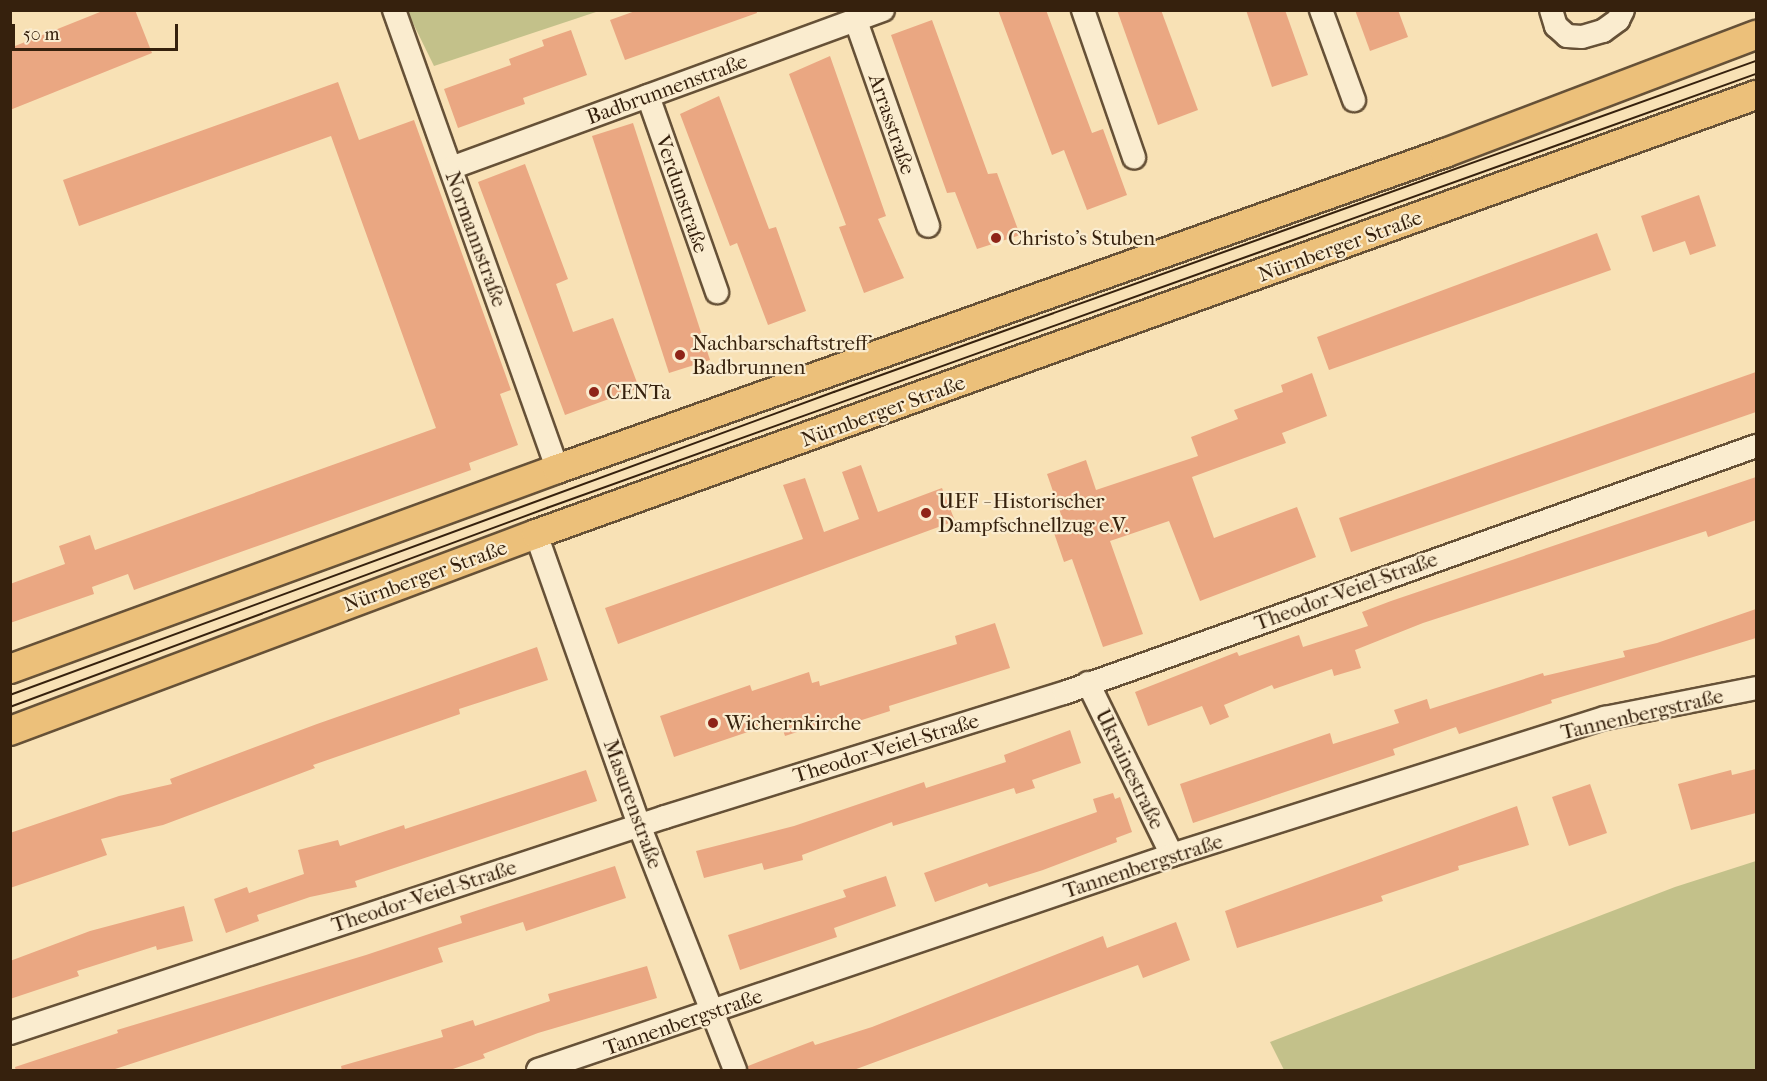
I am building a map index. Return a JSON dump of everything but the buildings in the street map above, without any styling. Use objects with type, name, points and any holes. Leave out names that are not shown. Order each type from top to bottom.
[{"type":"main road","points":[[10,669],[557,469],[1445,153],[1756,35]]},
{"type":"main road","name":"Nürnberger Straße","points":[[10,731],[536,534],[1756,95]]},
{"type":"street","name":"Normannstraße","points":[[394,10],[557,469]]},
{"type":"street","name":"Badbrunnenstraße","points":[[451,168],[883,10]]},
{"type":"street","points":[[1083,10],[1134,157]]},
{"type":"street","points":[[1321,10],[1354,100]]},
{"type":"street","points":[[1551,10],[1556,26],[1567,36],[1582,37],[1603,31],[1623,10]]},
{"type":"street","name":"Arrasstraße","points":[[856,21],[928,226]]},
{"type":"street","name":"Verdunstraße","points":[[648,96],[717,292]]},
{"type":"street","name":"Theodor-Veiel-Straße","points":[[10,1033],[639,825],[1088,683],[1756,446]]},
{"type":"street","name":"Masurenstraße","points":[[536,534],[639,825],[735,1071]]},
{"type":"street","name":"Ukrainestraße","points":[[1088,683],[1172,855]]},
{"type":"street","name":"Tannenbergstraße","points":[[538,1071],[1172,855],[1605,718],[1756,688]]},
{"type":"shaded area","points":[[407,11],[599,11],[434,66]]},
{"type":"shaded area","points":[[1756,861],[1756,1070],[1284,1070],[1270,1042],[1675,887]]},
{"type":"tram line","points":[[10,695],[834,392],[1756,61]]},
{"type":"tram line","points":[[10,707],[547,508],[1756,74]]},
{"type":"place","name":"Christo's Stuben","points":[[996,238]]},
{"type":"place","name":"Nachbarschaftstreff Badbrunnen","points":[[680,355]]},
{"type":"place","name":"CENTa","points":[[594,392]]},
{"type":"place","name":"UEF - Historischer Dampfschnellzug e.V.","points":[[926,513]]},
{"type":"place","name":"Wichernkirche","points":[[713,723]]}]
